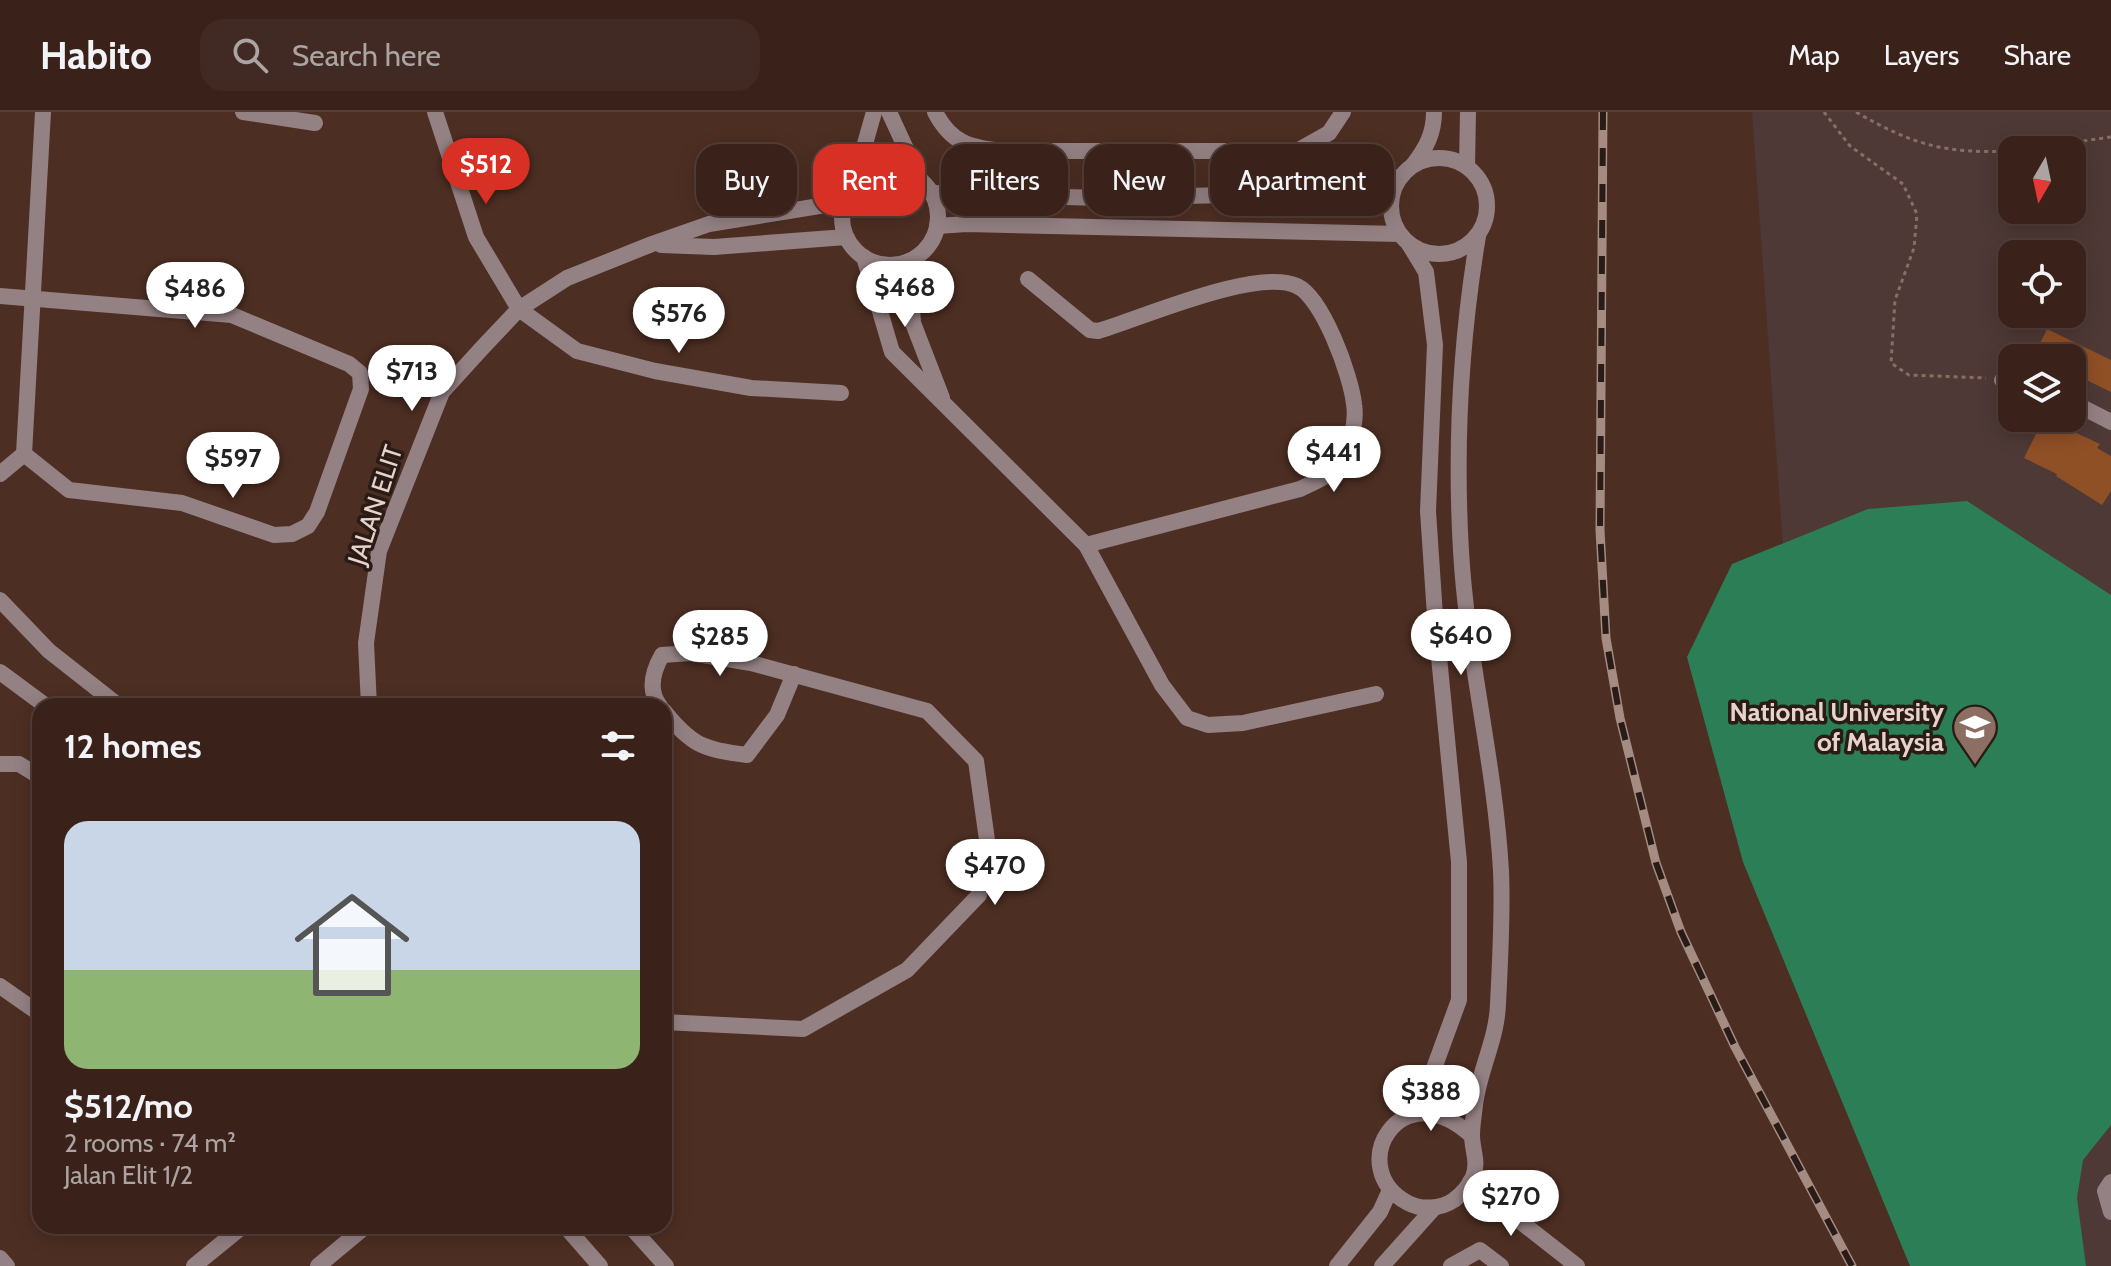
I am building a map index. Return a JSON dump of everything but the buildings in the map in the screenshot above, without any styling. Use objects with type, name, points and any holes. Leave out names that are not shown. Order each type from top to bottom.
[{"type":"street","points":[[0,474],[24,454],[43,112]]},
{"type":"street","points":[[243,112],[315,123]]},
{"type":"street","points":[[435,112],[476,237],[519,309],[577,351],[655,371],[751,388],[841,393]]},
{"type":"street","points":[[864,144],[874,112]]},
{"type":"street","points":[[864,257],[886,264],[909,261],[928,247],[937,226],[926,186],[889,112]]},
{"type":"street","points":[[935,112],[943,128],[957,142],[974,149],[1297,151],[1329,133],[1343,112]]},
{"type":"street","points":[[1418,1112],[1459,1000],[1459,862],[1428,511],[1434,332],[1426,272],[1404,239],[1391,205],[1406,172],[1426,148],[1434,127],[1434,112]]},
{"type":"street","points":[[1467,167],[1468,112]]},
{"type":"street","points":[[926,186],[1099,198],[1319,193],[1406,172],[1440,159],[1467,167],[1485,191],[1485,222],[1478,236],[1468,296],[1461,549],[1471,652],[1488,749],[1501,871],[1498,1015],[1475,1100],[1472,1136],[1476,1160],[1470,1182],[1452,1202],[1434,1208],[1414,1206],[1390,1190],[1381,1174],[1382,1144],[1400,1120],[1418,1112],[1438,1113],[1455,1120],[1472,1136]]},
{"type":"street","name":"JALAN ELIT","points":[[369,698],[366,643],[379,551],[442,392],[519,309],[567,278],[709,224],[813,202]]},
{"type":"street","points":[[843,216],[846,237],[864,257],[892,352],[1086,545],[1162,685],[1187,718],[1208,725],[1243,723],[1376,694]]},
{"type":"street","points":[[937,226],[998,224],[1404,239],[1426,253],[1445,254],[1463,248],[1478,236]]},
{"type":"street","name":"JALAN ELIT","points":[[652,244],[714,247],[846,237]]},
{"type":"street","points":[[909,261],[913,323],[944,403]]},
{"type":"street","points":[[1028,279],[1090,330],[1098,331],[1219,291],[1274,281],[1298,286],[1315,301],[1335,344],[1354,404],[1353,431],[1340,462],[1327,475],[1300,489],[1086,545]]},
{"type":"street","points":[[0,296],[34,296],[232,315],[349,364],[360,373],[361,389],[317,512],[308,526],[292,534],[274,535],[182,503],[69,490],[24,454]]},
{"type":"street","points":[[2086,409],[2111,422]]},
{"type":"street","points":[[0,600],[49,651],[109,698]]},
{"type":"street","points":[[654,698],[652,672],[662,655],[691,653],[794,674],[927,711],[976,761],[987,840],[979,895],[907,970],[803,1029],[672,1022]]},
{"type":"street","points":[[0,672],[35,698]]},
{"type":"street","points":[[672,721],[684,736],[709,751],[747,755],[777,715],[794,674]]},
{"type":"street","points":[[0,764],[19,764],[32,772]]},
{"type":"street","points":[[0,986],[32,1008]]},
{"type":"street","points":[[1470,1182],[1577,1266]]},
{"type":"street","points":[[2111,1182],[2105,1191],[2111,1212]]},
{"type":"street","points":[[1337,1266],[1380,1212],[1390,1190]]},
{"type":"street","points":[[1382,1266],[1434,1208]]},
{"type":"street","points":[[194,1266],[229,1234]]},
{"type":"street","points":[[318,1266],[356,1234]]},
{"type":"street","points":[[572,1234],[600,1266]]},
{"type":"street","points":[[637,1234],[666,1266]]},
{"type":"street","points":[[1451,1266],[1480,1250],[1501,1266]]},
{"type":"street","points":[[0,1258],[7,1266]]},
{"type":"path","points":[[1824,112],[1850,146],[1903,184],[1917,214],[1914,248],[1895,300],[1891,363],[1909,375],[1998,380]]},
{"type":"path","points":[[1856,112],[1903,139],[1948,149],[1998,151]]},
{"type":"path","points":[[2086,141],[2111,137]]},
{"type":"shaded area","name":"National University of Malaysia","points":[[1752,112],[2111,112],[2111,1266],[2027,1266],[1787,603]]},
{"type":"green space","points":[[1967,501],[2111,595],[2111,1125],[2083,1160],[2077,1198],[2086,1266],[1910,1266],[1743,862],[1687,657],[1732,564],[1868,509]]},
{"type":"railway","points":[[1603,112],[1600,530],[1606,638],[1620,718],[1656,863],[1681,932],[1735,1047],[1852,1266]]},
{"type":"place","name":"National University of Malaysia","points":[[1975,766]]}]
